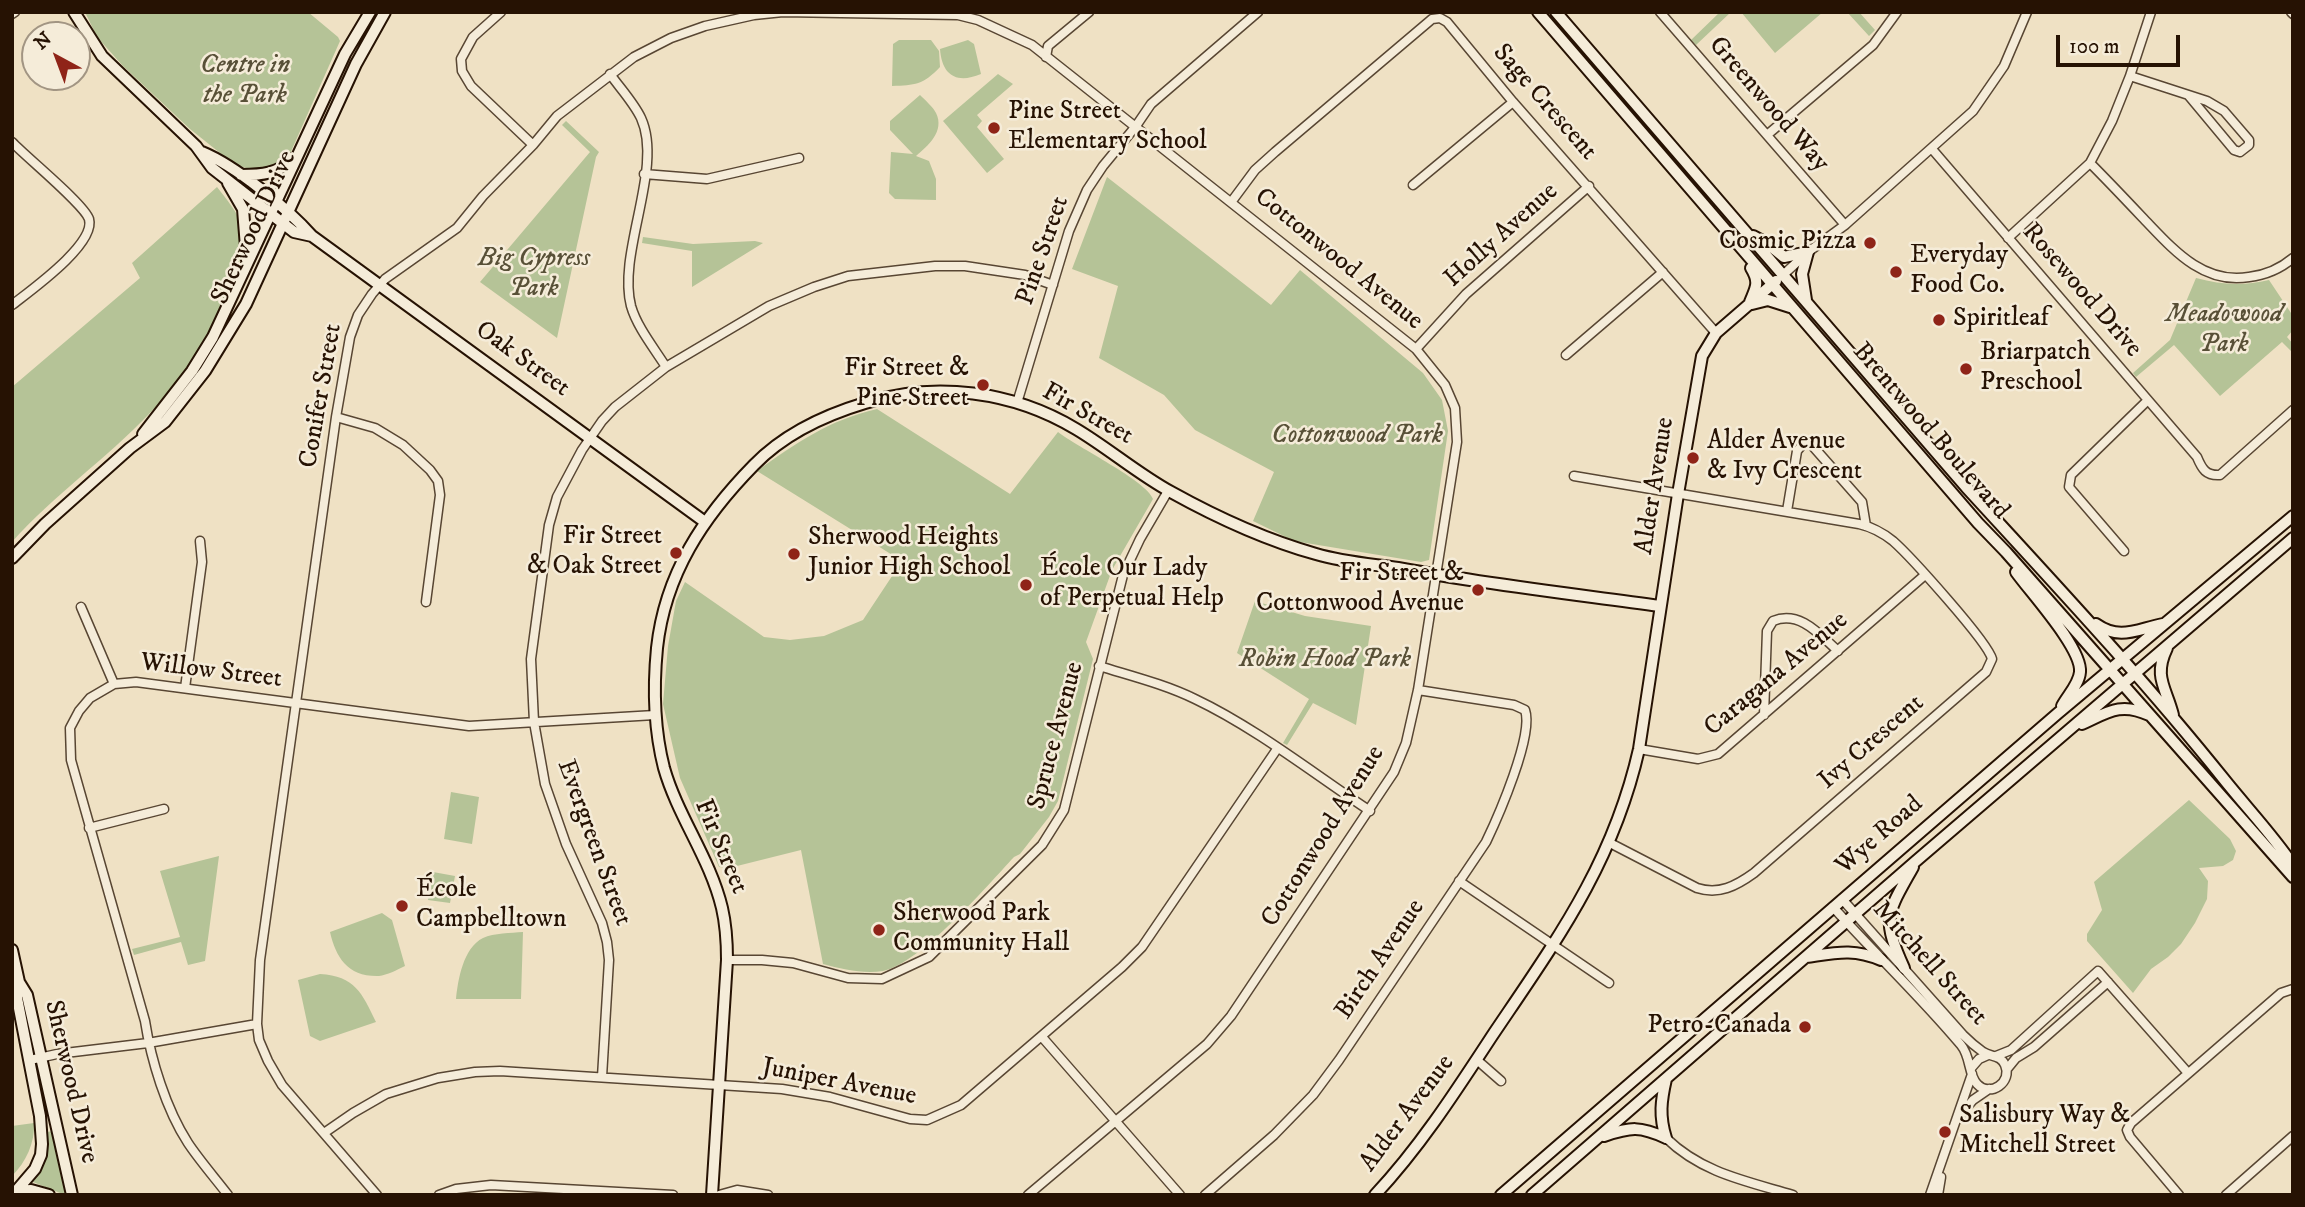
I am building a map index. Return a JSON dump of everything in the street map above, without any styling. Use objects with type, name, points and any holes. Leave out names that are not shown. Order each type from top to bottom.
[{"type":"main road","name":"Oak Street","points":[[74,12],[102,56],[202,152],[212,168],[273,207],[289,212],[312,236],[705,522]]},
{"type":"main road","name":"Sherwood Drive","points":[[136,443],[192,371],[213,337],[345,54],[370,12]]},
{"type":"main road","name":"Sherwood Drive","points":[[12,558],[45,524],[136,443],[165,422],[189,394],[221,348],[246,304],[356,64],[385,12]]},
{"type":"main road","name":"Brentwood Boulevard","points":[[1538,12],[1978,523],[2109,670],[2128,680],[2173,718],[2293,865]]},
{"type":"main road","name":"Brentwood Boulevard","points":[[1556,12],[1966,487],[2082,613],[2122,660],[2128,680],[2151,716],[2293,877]]},
{"type":"main road","name":"Oak Street","points":[[202,152],[217,158],[241,175],[294,232],[312,236]]},
{"type":"main road","points":[[241,175],[273,173],[291,162],[299,152]]},
{"type":"main road","points":[[227,180],[243,209],[247,266]]},
{"type":"main road","points":[[1747,233],[1769,244],[1784,257],[1808,252]]},
{"type":"main road","points":[[1737,245],[1757,277],[1757,285],[1749,304]]},
{"type":"main road","points":[[1806,300],[1802,269],[1808,252]]},
{"type":"main road","name":"Alder Avenue","points":[[1376,1195],[1420,1141],[1553,945],[1583,898],[1610,843],[1639,749],[1702,356],[1716,333],[1783,275]]},
{"type":"main road","points":[[1749,304],[1769,300],[1792,308]]},
{"type":"main road","name":"Fir Street","points":[[712,1195],[727,960],[722,907],[707,865],[665,770],[655,715],[657,652],[666,601],[683,560],[705,522],[728,492],[760,459],[801,430],[826,416],[884,397],[930,390],[985,396],[1031,407],[1076,429],[1168,491],[1251,531],[1319,555],[1435,575],[1660,606]]},
{"type":"main road","name":"Wye Road","points":[[1502,1195],[2057,714],[2293,516]]},
{"type":"main road","points":[[1978,523],[2065,635],[2078,658],[2078,682],[2057,714]]},
{"type":"main road","name":"Wye Road","points":[[1532,1195],[2293,538]]},
{"type":"main road","points":[[2082,613],[2106,631],[2115,634],[2166,623]]},
{"type":"main road","points":[[2173,718],[2161,685],[2160,670],[2166,649],[2178,636]]},
{"type":"main road","points":[[2128,680],[2170,727],[2204,754]]},
{"type":"main road","points":[[2070,729],[2113,709],[2133,710],[2151,716]]},
{"type":"main road","points":[[1904,968],[1893,944],[1889,920],[1891,909],[1916,861]]},
{"type":"main road","name":"Sherwood Drive","points":[[12,950],[19,982],[27,995],[72,1195]]},
{"type":"main road","points":[[1806,957],[1848,951],[1865,953],[1881,960]]},
{"type":"main road","name":"Sherwood Drive","points":[[15,1191],[34,1169],[41,1155],[42,1130],[17,998],[19,982]]},
{"type":"main road","points":[[1666,1078],[1660,1106],[1666,1138]]},
{"type":"main road","points":[[1598,1138],[1623,1129],[1639,1128],[1666,1138]]},
{"type":"main road","points":[[15,1191],[31,1190],[49,1195]]},
{"type":"street","points":[[501,12],[473,37],[461,59],[462,71],[471,86],[533,145]]},
{"type":"street","name":"Conifer Street","points":[[377,1195],[282,1085],[260,1040],[257,1024],[260,960],[336,417],[350,337],[358,315],[385,279],[457,228],[556,116],[634,57],[671,38],[728,21],[783,12],[958,15],[1008,33],[1032,45],[1136,126]]},
{"type":"street","points":[[1046,57],[1048,46],[1089,12]]},
{"type":"street","name":"Pine Street","points":[[1017,403],[1069,231],[1087,190],[1151,104],[1258,12]]},
{"type":"street","name":"Greenwood Way","points":[[1660,12],[1845,225]]},
{"type":"street","points":[[1767,135],[1873,45],[1898,12]]},
{"type":"street","name":"Alder Avenue","points":[[1783,275],[1808,252],[1845,225],[1973,111],[2004,66],[2026,12]]},
{"type":"street","points":[[2008,238],[2090,163],[2112,121],[2151,12]]},
{"type":"street","name":"Sage Crescent","points":[[1232,201],[1255,170],[1275,152],[1432,19],[1440,18],[1447,22],[1513,102],[1716,333]]},
{"type":"street","points":[[610,74],[641,118],[648,146],[628,280],[631,307],[666,366]]},
{"type":"street","points":[[2130,76],[2207,101],[2224,111],[2249,140],[2246,149],[2240,152],[2234,150],[2189,96]]},
{"type":"street","points":[[1413,185],[1513,102]]},
{"type":"street","name":"Cottonwood Avenue","points":[[1028,1195],[1207,1044],[1231,1016],[1389,783],[1401,758],[1418,690],[1457,442],[1455,408],[1445,385],[1416,349],[1136,126]]},
{"type":"street","points":[[12,305],[78,249],[87,236],[89,227],[87,215],[75,202],[14,149]]},
{"type":"street","name":"Rosewood Drive","points":[[1932,149],[2197,457],[2203,470],[2220,475],[2293,410]]},
{"type":"street","points":[[644,174],[707,179],[799,159]]},
{"type":"street","points":[[2090,163],[2174,250],[2192,265],[2216,277],[2258,276],[2282,268],[2293,258]]},
{"type":"street","name":"Holly Avenue","points":[[1416,349],[1466,294],[1589,186]]},
{"type":"street","name":"Evergreen Street","points":[[602,1077],[609,960],[607,942],[595,906],[566,844],[545,784],[534,722],[531,659],[549,525],[557,497],[582,450],[615,407],[666,366],[769,306],[814,287],[848,276],[923,267],[965,266],[1025,275],[1053,285]]},
{"type":"street","points":[[1566,355],[1663,272]]},
{"type":"street","points":[[2124,551],[2069,487],[2071,475],[2148,400]]},
{"type":"street","points":[[336,417],[375,428],[430,470],[438,481],[440,495],[426,602]]},
{"type":"street","points":[[1787,512],[1797,451],[1803,444],[1810,443],[1862,502],[1866,526]]},
{"type":"street","name":"Ivy Crescent","points":[[1574,476],[1866,526],[1893,541],[1988,649],[1992,659],[1990,667],[1754,873],[1731,887],[1705,890],[1610,843]]},
{"type":"street","name":"Spruce Avenue","points":[[727,960],[793,963],[848,978],[882,979],[929,957],[1042,845],[1064,810],[1123,575],[1145,529],[1168,491]]},
{"type":"street","points":[[185,688],[202,562],[201,541]]},
{"type":"street","name":"Caragana Avenue","points":[[1639,749],[1705,759],[1724,749],[1925,575]]},
{"type":"street","points":[[81,607],[114,684]]},
{"type":"street","points":[[1764,715],[1768,631],[1773,621],[1784,618],[1804,621],[1838,650]]},
{"type":"street","points":[[1099,666],[1192,698],[1243,725],[1370,811]]},
{"type":"street","name":"Willow Street","points":[[228,1195],[188,1144],[171,1112],[148,1043],[145,1021],[71,760],[70,728],[79,710],[90,698],[114,684],[136,682],[469,726],[655,715]]},
{"type":"street","name":"Birch Avenue","points":[[1205,1195],[1274,1135],[1313,1096],[1486,842],[1504,802],[1527,724],[1525,710],[1514,705],[1418,690]]},
{"type":"street","name":"Juniper Avenue","points":[[324,1133],[386,1094],[439,1078],[466,1073],[500,1072],[782,1089],[818,1095],[910,1119],[927,1120],[961,1105],[1142,947],[1278,749]]},
{"type":"street","points":[[89,828],[164,809]]},
{"type":"street","points":[[1460,881],[1609,983]]},
{"type":"street","name":"Mitchell Street","points":[[1837,903],[1904,968],[1963,1035],[1992,1055]]},
{"type":"street","name":"Mitchell Street","points":[[1851,918],[1881,960],[1963,1048],[1972,1071]]},
{"type":"street","points":[[1930,1195],[1972,1071],[1979,1059],[2011,1050],[2098,971],[2188,1073]]},
{"type":"street","points":[[2007,1069],[2016,1058],[2034,1047],[2108,982]]},
{"type":"street","points":[[2179,1195],[2127,1130],[2281,993],[2293,989]]},
{"type":"street","points":[[30,1060],[257,1024]]},
{"type":"street","points":[[1042,1037],[1180,1195]]},
{"type":"street","points":[[1958,1117],[1973,1100],[1989,1089],[2001,1085],[2007,1069],[2005,1063],[1992,1055]]},
{"type":"street","name":"Alder Avenue","points":[[1476,1060],[1501,1081]]},
{"type":"street","points":[[1972,1071],[1977,1083],[1989,1089]]},
{"type":"street","points":[[2225,1195],[2293,1136]]},
{"type":"street","points":[[1666,1138],[1680,1152],[1700,1164],[1793,1195]]},
{"type":"street","points":[[1938,1195],[1941,1168]]},
{"type":"street","points":[[439,1195],[456,1189],[491,1185],[673,1195]]},
{"type":"street","points":[[719,1195],[737,1190],[768,1195]]},
{"type":"green space","name":"Centre in the Park","points":[[85,12],[308,12],[340,41],[289,156],[281,163],[254,170],[235,165],[190,129],[123,66],[97,37]]},
{"type":"green space","points":[[1720,12],[1731,12],[1696,45],[1691,40]]},
{"type":"green space","points":[[1741,12],[1823,12],[1775,53]]},
{"type":"green space","points":[[1847,12],[1859,12],[1875,30],[1869,36]]},
{"type":"green space","points":[[899,40],[931,40],[939,51],[940,67],[918,83],[892,86],[893,44]]},
{"type":"green space","points":[[968,40],[974,44],[981,74],[958,78],[944,66],[940,49]]},
{"type":"green space","points":[[998,74],[1013,84],[977,115],[982,121],[977,127],[1004,159],[987,173],[943,121]]},
{"type":"green space","points":[[920,95],[933,108],[938,120],[934,138],[916,156],[929,161],[936,179],[936,200],[895,199],[889,193],[891,152],[913,154],[890,130],[890,121]]},
{"type":"green space","name":"Big Cypress Park","points":[[566,121],[599,152],[557,338],[480,282],[590,152],[562,125]]},
{"type":"green space","name":"Cottonwood Park","points":[[1107,177],[1271,305],[1300,270],[1423,373],[1442,400],[1448,431],[1429,560],[1421,562],[1294,541],[1253,521],[1274,472],[1195,430],[1164,395],[1099,358],[1118,286],[1072,269]]},
{"type":"green space","points":[[217,187],[238,217],[243,240],[226,298],[198,352],[149,414],[45,508],[12,542],[12,387],[140,278],[132,263]]},
{"type":"green space","points":[[643,237],[693,244],[755,241],[763,243],[692,287],[692,251],[642,243]]},
{"type":"green space","name":"Meadowood Park","points":[[2196,278],[2232,284],[2269,280],[2293,316],[2293,330],[2287,337],[2293,344],[2293,353],[2282,342],[2220,396],[2174,345],[2136,377],[2133,373],[2170,340]]},
{"type":"green space","points":[[877,409],[1010,494],[1058,432],[1138,483],[1153,499],[1112,570],[1086,642],[1093,659],[1058,801],[1049,817],[1020,854],[934,939],[898,965],[883,971],[868,972],[823,964],[801,850],[729,868],[719,867],[680,778],[663,704],[668,646],[676,601],[685,582],[764,637],[790,640],[824,636],[863,620],[902,561],[757,471],[828,426]]},
{"type":"green space","name":"Robin Hood Park","points":[[1255,601],[1305,616],[1371,626],[1356,725],[1313,703],[1287,745],[1283,743],[1309,699],[1237,653]]},
{"type":"green space","points":[[451,792],[479,797],[472,844],[444,839]]},
{"type":"green space","points":[[2189,800],[2230,839],[2236,851],[2233,860],[2223,866],[2199,868],[2208,881],[2207,899],[2195,923],[2181,944],[2151,969],[2133,993],[2087,941],[2087,934],[2102,910],[2094,882]]},
{"type":"green space","points":[[219,856],[205,961],[188,965],[181,942],[134,955],[132,949],[180,937],[160,871]]},
{"type":"green space","points":[[433,872],[455,876],[450,903],[428,900]]},
{"type":"green space","points":[[382,913],[392,920],[405,966],[379,976],[359,973],[340,958],[330,932]]},
{"type":"green space","points":[[523,932],[521,999],[456,999],[463,965],[476,943],[492,935]]},
{"type":"green space","points":[[320,974],[342,978],[356,988],[376,1022],[320,1041],[310,1036],[298,980]]},
{"type":"green space","points":[[34,1123],[29,1152],[12,1176],[12,1126]]},
{"type":"green space","points":[[53,1131],[65,1195],[33,1182],[45,1158],[47,1132]]},
{"type":"place","name":"Pine Street Elementary School","points":[[994,128]]},
{"type":"place","name":"Cosmic Pizza","points":[[1870,243]]},
{"type":"place","name":"Everyday Food Co.","points":[[1896,272]]},
{"type":"place","name":"Spiritleaf","points":[[1939,320]]},
{"type":"place","name":"Briarpatch Preschool","points":[[1966,369]]},
{"type":"place","name":"Fir Street & Pine Street","points":[[983,385]]},
{"type":"place","name":"Alder Avenue & Ivy Crescent","points":[[1693,458]]},
{"type":"place","name":"Fir Street & Oak Street","points":[[676,553]]},
{"type":"place","name":"Sherwood Heights Junior High School","points":[[794,554]]},
{"type":"place","name":"École Our Lady of Perpetual Help","points":[[1026,585]]},
{"type":"place","name":"Fir Street & Cottonwood Avenue","points":[[1478,590]]},
{"type":"place","name":"École Campbelltown","points":[[402,906]]},
{"type":"place","name":"Sherwood Park Community Hall","points":[[879,930]]},
{"type":"place","name":"Petro-Canada","points":[[1805,1027]]},
{"type":"place","name":"Salisbury Way & Mitchell Street","points":[[1945,1132]]}]
